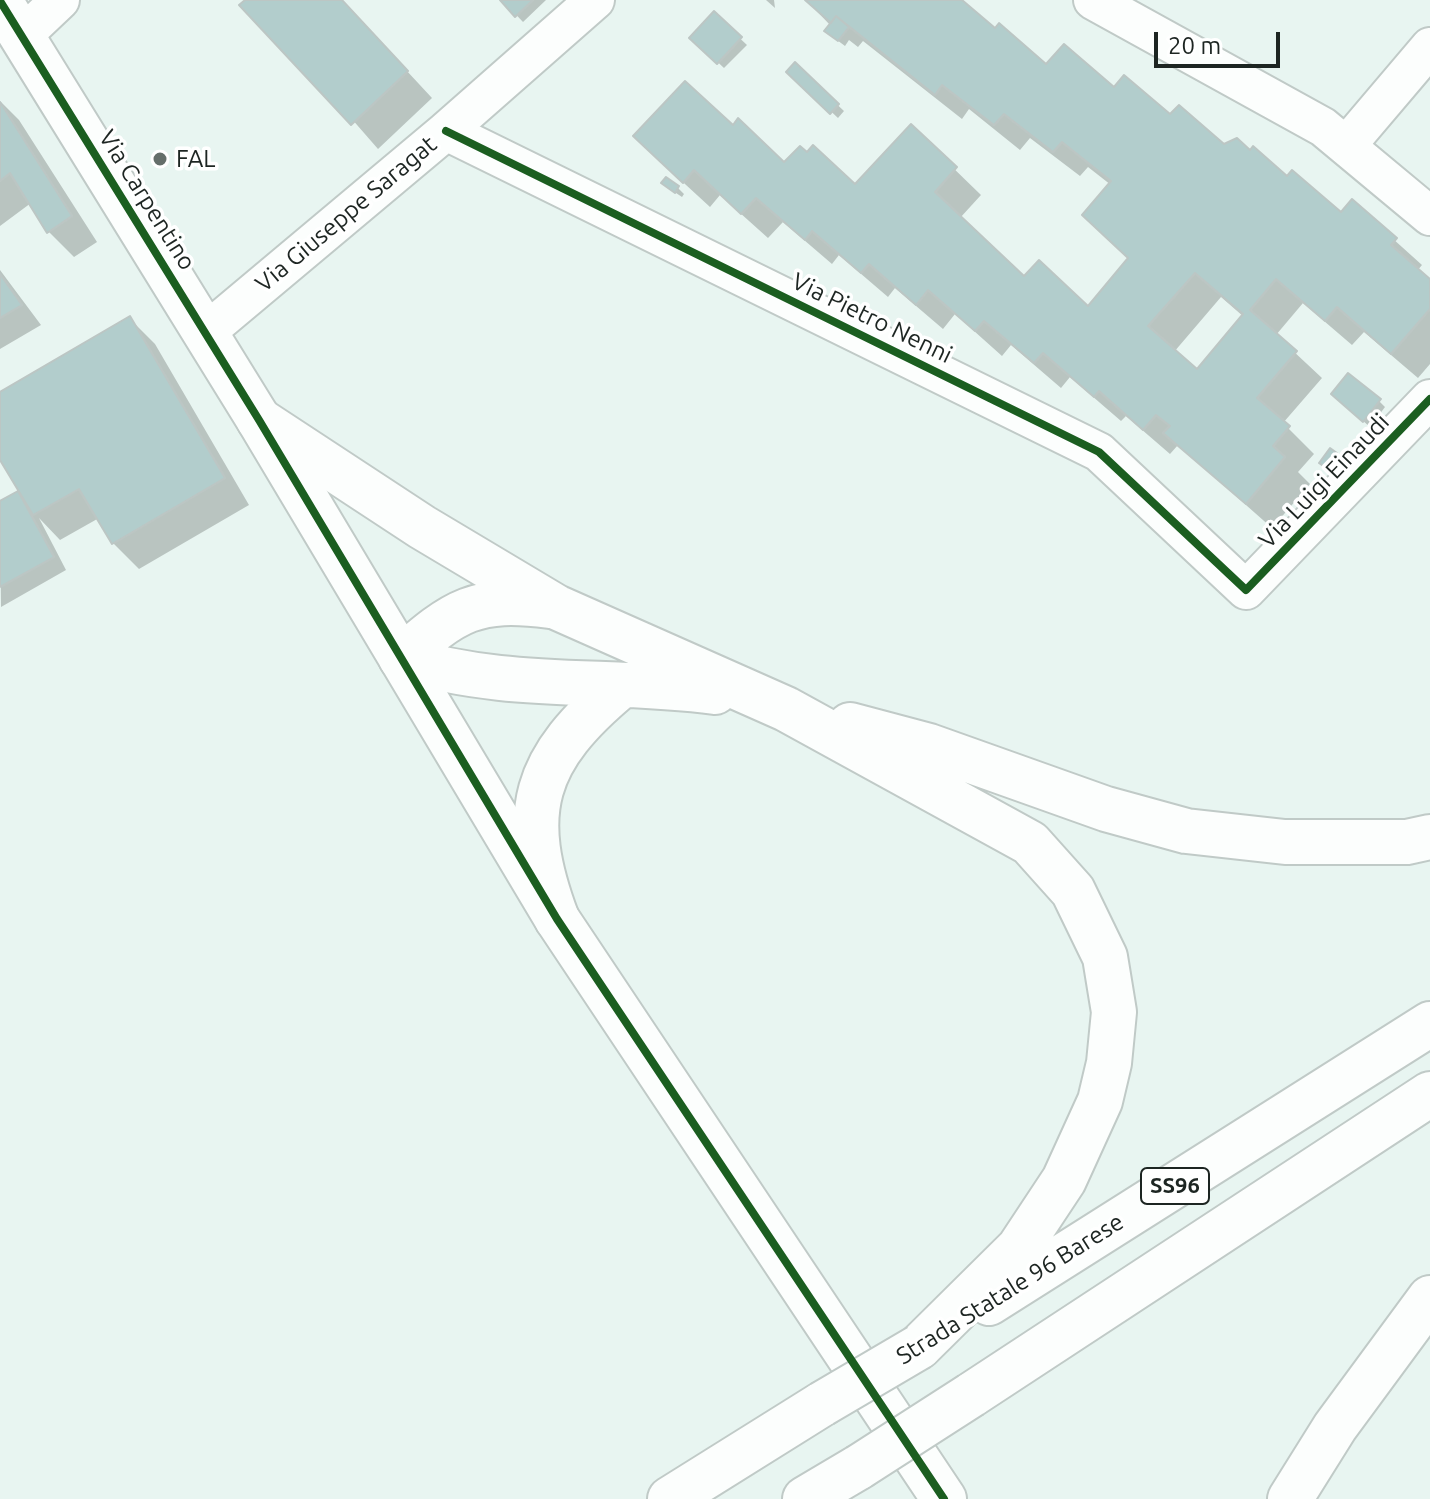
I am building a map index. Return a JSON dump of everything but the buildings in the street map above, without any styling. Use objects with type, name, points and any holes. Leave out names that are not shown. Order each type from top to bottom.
[{"type":"main road","name":"Via Carpentino","points":[[11,19],[259,420],[557,919]]},
{"type":"main road","points":[[259,420],[422,527],[556,607],[775,704],[1030,843],[1073,891],[1105,957],[1114,1012],[1109,1063],[1100,1101],[1064,1180],[1019,1248],[919,1347]]},
{"type":"main road","points":[[401,658],[435,628],[467,609],[507,600],[556,607]]},
{"type":"main road","points":[[401,658],[447,673],[621,686],[664,686],[775,704],[929,746],[1106,809],[1186,831],[1285,842],[1407,842],[1430,837]]},
{"type":"main road","points":[[621,686],[582,718],[544,772],[534,828],[540,875],[557,919],[944,1499]]},
{"type":"main road","name":"Strada Statale 96 Barese","points":[[670,1499],[919,1347],[1430,1024]]},
{"type":"main road","name":"SS96","points":[[805,1499],[971,1395],[1430,1094]]},
{"type":"main road","points":[[1290,1499],[1335,1427],[1430,1298]]},
{"type":"main road","points":[[920,1463],[976,1499]]},
{"type":"street","points":[[11,19],[60,0]]},
{"type":"street","name":"Via Giuseppe Saragat","points":[[205,333],[446,131],[595,0]]},
{"type":"street","points":[[1093,0],[1323,127],[1430,216]]},
{"type":"street","points":[[1346,146],[1430,47]]},
{"type":"street","name":"Via Pietro Nenni","points":[[446,131],[1099,452],[1246,590]]},
{"type":"street","name":"Via Luigi Einaudi","points":[[1246,590],[1430,399]]},
{"type":"cycle path","points":[[0,1],[259,420],[557,919],[944,1499]]},
{"type":"cycle path","points":[[446,131],[1099,452],[1246,590],[1430,399]]},
{"type":"place","name":"FAL","points":[[160,159]]}]
